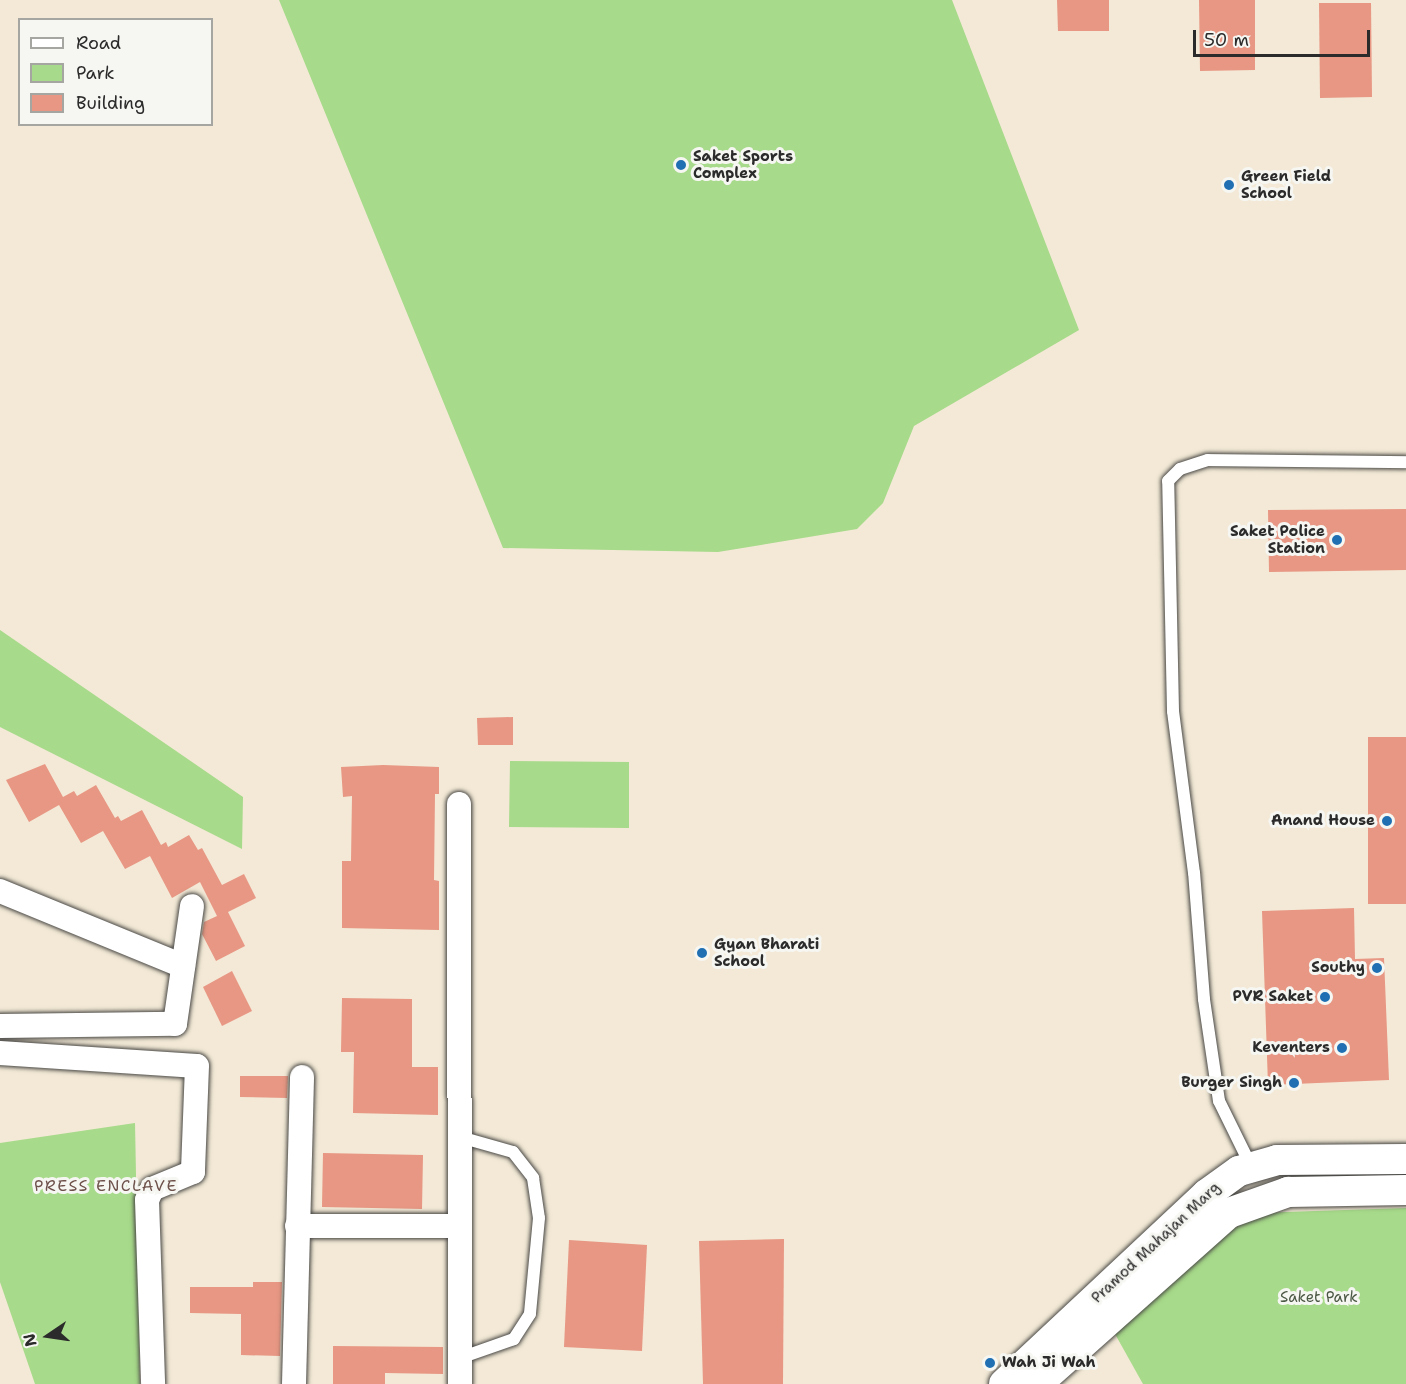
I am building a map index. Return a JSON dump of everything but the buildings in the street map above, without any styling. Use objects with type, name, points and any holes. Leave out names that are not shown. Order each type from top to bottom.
[{"type":"street","points":[[459,804],[460,1384]]},
{"type":"street","points":[[0,891],[183,966]]},
{"type":"street","points":[[0,1026],[175,1024],[192,906]]},
{"type":"street","points":[[0,1053],[197,1066],[192,1172],[153,1190],[147,1200],[153,1384]]},
{"type":"street","points":[[294,1384],[302,1077]]},
{"type":"street","name":"Pramod Mahajan Marg","points":[[1004,1384],[1217,1185],[1251,1166],[1290,1159],[1406,1159]]},
{"type":"street","name":"Pramod Mahajan Marg","points":[[1038,1384],[1212,1225],[1239,1208],[1288,1192],[1406,1190]]},
{"type":"street","points":[[297,1226],[460,1226]]},
{"type":"lane","points":[[1251,1166],[1219,1101],[1204,999],[1194,873],[1173,711],[1168,481],[1180,469],[1208,460],[1406,462]]},
{"type":"lane","points":[[460,1137],[513,1152],[533,1178],[539,1218],[530,1314],[514,1339],[460,1358]]},
{"type":"green space","name":"Saket Sports Complex","points":[[279,0],[952,0],[1079,330],[914,426],[883,503],[857,529],[718,552],[503,548]]},
{"type":"green space","points":[[0,630],[243,797],[242,849],[0,727]]},
{"type":"green space","points":[[510,761],[629,762],[629,828],[509,827]]},
{"type":"green space","points":[[135,1123],[140,1384],[35,1384],[0,1282],[0,1143]]},
{"type":"green space","name":"Saket Park","points":[[1406,1208],[1406,1384],[1143,1384],[1110,1325],[1177,1267],[1256,1213]]},
{"type":"place","name":"Saket Sports Complex","points":[[681,165]]},
{"type":"place","name":"Green Field School","points":[[1229,185]]},
{"type":"place","name":"Saket Police Station","points":[[1337,540]]},
{"type":"place","name":"Anand House","points":[[1387,821]]},
{"type":"place","name":"Gyan Bharati School","points":[[702,953]]},
{"type":"place","name":"Southy","points":[[1377,968]]},
{"type":"place","name":"PVR Saket","points":[[1325,997]]},
{"type":"place","name":"Keventers","points":[[1342,1048]]},
{"type":"place","name":"Burger Singh","points":[[1294,1083]]},
{"type":"place","name":"Wah Ji Wah","points":[[990,1363]]},
{"type":"district","name":"PRESS ENCLAVE","points":[[106,1186]]}]
